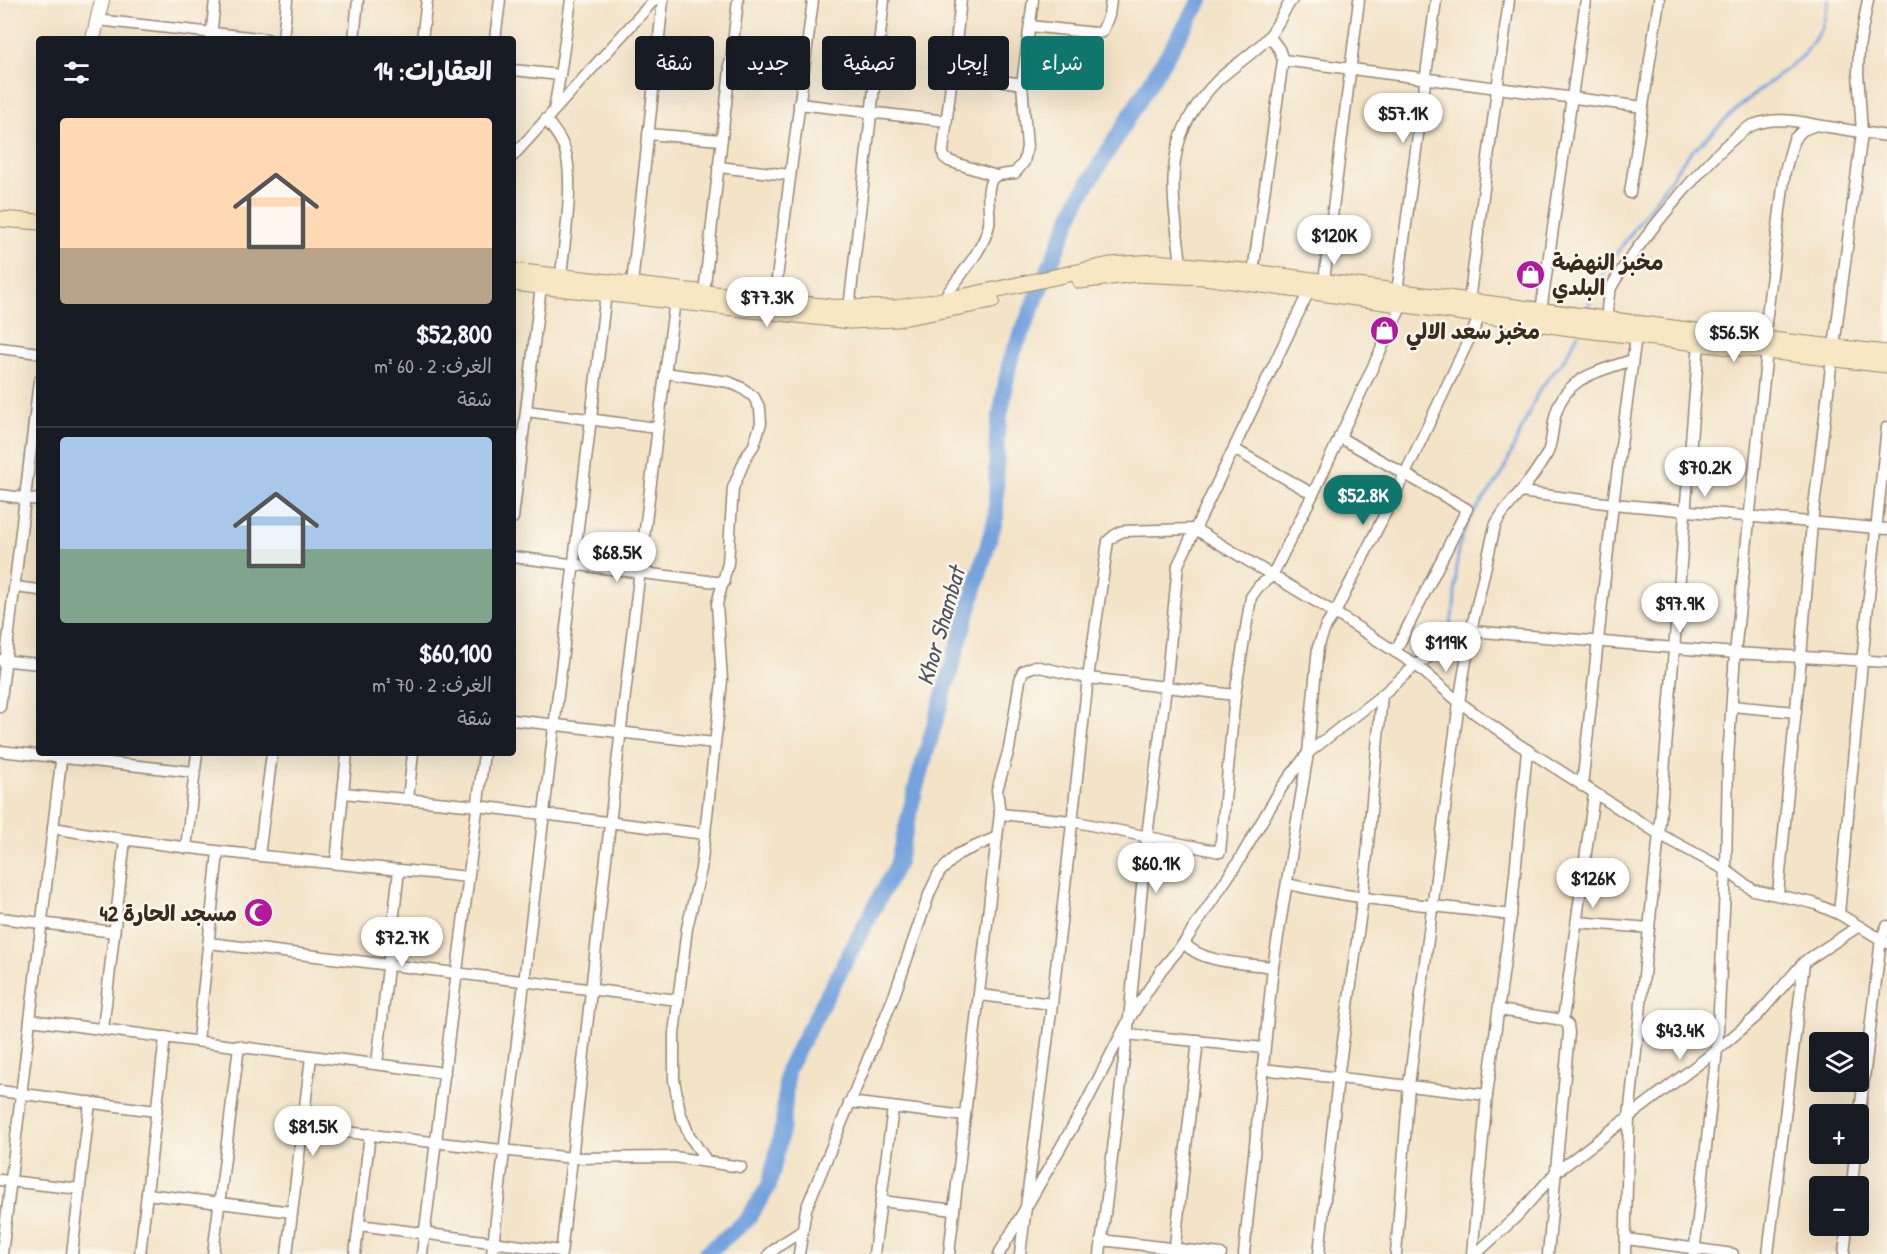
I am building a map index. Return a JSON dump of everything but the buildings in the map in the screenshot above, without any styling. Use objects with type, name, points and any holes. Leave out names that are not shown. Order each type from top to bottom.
[{"type":"main road","points":[[0,219],[36,222]]},
{"type":"main road","points":[[516,283],[841,320],[870,321],[926,314],[1143,261],[1181,263],[1324,281],[1480,316],[1571,322],[1636,336],[1699,343],[1766,345]]},
{"type":"main road","points":[[516,271],[849,309],[897,308],[1017,290]]},
{"type":"main road","points":[[1093,273],[1204,277],[1309,291],[1469,302],[1541,311],[1571,322]]},
{"type":"main road","points":[[1587,324],[1607,320],[1833,353],[1887,365]]},
{"type":"main road","points":[[1833,353],[1887,353]]},
{"type":"street","points":[[94,36],[102,0]]},
{"type":"street","points":[[97,20],[211,36],[215,0]]},
{"type":"street","points":[[283,36],[287,0]]},
{"type":"street","points":[[354,36],[358,0]]},
{"type":"street","points":[[422,36],[427,0]]},
{"type":"street","points":[[495,36],[500,0]]},
{"type":"street","points":[[554,110],[571,0]]},
{"type":"street","points":[[516,153],[644,6],[654,0]]},
{"type":"street","points":[[632,284],[663,0]]},
{"type":"street","points":[[733,36],[738,0]]},
{"type":"street","points":[[808,36],[813,0]]},
{"type":"street","points":[[849,309],[884,0]]},
{"type":"street","points":[[957,36],[961,0]]},
{"type":"street","points":[[1029,36],[1033,0]]},
{"type":"street","points":[[1030,26],[1102,32],[1109,15],[1111,0]]},
{"type":"street","points":[[1181,263],[1172,194],[1174,161],[1185,124],[1204,94],[1270,37],[1292,0]]},
{"type":"street","points":[[1324,281],[1359,0]]},
{"type":"street","points":[[1220,852],[1235,695],[1251,597],[1259,586],[1272,576],[1313,494],[1400,298],[1436,0]]},
{"type":"street","points":[[1469,302],[1509,0]]},
{"type":"street","points":[[1541,311],[1586,0]]},
{"type":"street","points":[[1630,193],[1659,0]]},
{"type":"street","points":[[1778,894],[1812,523],[1862,133],[1858,72],[1859,46],[1868,0]]},
{"type":"street","points":[[1253,272],[1283,60],[1279,49],[1270,37]]},
{"type":"street","points":[[1283,60],[1643,107]]},
{"type":"street","points":[[516,70],[560,75]]},
{"type":"street","points":[[704,293],[726,90]]},
{"type":"street","points":[[774,301],[800,90]]},
{"type":"street","points":[[950,90],[944,156],[956,164],[996,176],[1016,172],[1024,162],[1027,147],[1022,90]]},
{"type":"street","points":[[799,104],[946,121]]},
{"type":"street","points":[[546,119],[562,143],[569,173],[561,276]]},
{"type":"street","points":[[1607,320],[1607,301],[1610,290],[1625,265],[1681,194],[1727,144],[1751,125],[1773,120],[1797,120],[1862,133],[1887,135]]},
{"type":"street","points":[[1695,1252],[1717,1050],[1726,870],[1728,759],[1735,653],[1781,204],[1789,151],[1794,139],[1803,130],[1816,125]]},
{"type":"street","points":[[648,134],[721,140]]},
{"type":"street","points":[[718,167],[790,175]]},
{"type":"street","points":[[942,301],[985,238],[989,223],[991,183],[996,176]]},
{"type":"street","points":[[516,466],[526,411],[541,286]]},
{"type":"street","points":[[1100,1254],[1129,1019],[1178,564],[1309,291]]},
{"type":"street","points":[[492,1254],[545,814],[572,563],[606,293]]},
{"type":"street","points":[[358,1225],[561,1252],[657,428],[675,301]]},
{"type":"street","points":[[1244,1254],[1273,967],[1308,753],[1318,647],[1326,626],[1335,613],[1405,474],[1480,316]]},
{"type":"street","points":[[1582,786],[1613,504],[1636,336]]},
{"type":"street","points":[[1625,1254],[1629,1117],[1659,834],[1699,343]]},
{"type":"street","points":[[0,348],[36,353]]},
{"type":"street","points":[[1396,1254],[1409,1085],[1459,702],[1471,631],[1495,526],[1500,515],[1521,492],[1547,453],[1551,445],[1556,412],[1569,388],[1588,375],[1632,360]]},
{"type":"street","points":[[665,373],[729,382],[742,387],[754,398],[760,409],[761,423],[734,488],[732,532],[724,583],[717,604],[722,681],[697,891],[687,928],[673,1060],[680,1112],[687,1129],[706,1160]]},
{"type":"street","points":[[0,707],[3,660],[15,587],[36,406]]},
{"type":"street","points":[[526,411],[657,428]]},
{"type":"street","points":[[1839,914],[1862,662],[1881,529],[1887,427]]},
{"type":"street","points":[[1339,437],[1467,509],[1395,652]]},
{"type":"street","points":[[1234,449],[1313,494]]},
{"type":"street","points":[[1521,492],[1749,518],[1881,529]]},
{"type":"street","points":[[0,495],[36,500]]},
{"type":"street","points":[[1020,1254],[1052,1004],[1088,678],[1108,541],[1123,531],[1195,529],[1335,613],[1416,665],[1459,702],[1527,750],[1659,834],[1726,870],[1753,890],[1813,903],[1839,914],[1884,941]]},
{"type":"street","points":[[516,557],[724,583]]},
{"type":"street","points":[[15,587],[36,590]]},
{"type":"street","points":[[999,1254],[1084,1107],[1129,1019],[1162,969],[1184,944],[1238,862],[1282,787],[1308,753],[1416,665],[1471,631],[1735,653],[1887,662]]},
{"type":"street","points":[[3,660],[36,664]]},
{"type":"street","points":[[949,1254],[1000,814],[997,790],[1009,748],[1023,671],[1035,666],[1088,678],[1235,695]]},
{"type":"street","points":[[1319,1254],[1338,1078],[1363,897],[1382,694]]},
{"type":"street","points":[[1732,706],[1796,711]]},
{"type":"street","points":[[516,720],[714,743]]},
{"type":"street","points":[[1474,1254],[1487,1095],[1511,915],[1527,750]]},
{"type":"street","points":[[0,751],[36,753]]},
{"type":"street","points":[[2,1254],[5,1181],[21,1094],[62,756]]},
{"type":"street","points":[[84,756],[127,758],[194,772]]},
{"type":"street","points":[[186,848],[197,756]]},
{"type":"street","points":[[259,856],[272,756]]},
{"type":"street","points":[[336,863],[347,756]]},
{"type":"street","points":[[408,799],[413,756]]},
{"type":"street","points":[[422,1254],[484,756]]},
{"type":"street","points":[[343,793],[477,806],[705,834]]},
{"type":"street","points":[[1563,1020],[1594,794]]},
{"type":"street","points":[[1000,814],[1072,821],[1147,836],[1220,852],[1238,862]]},
{"type":"street","points":[[53,828],[218,852],[468,877]]},
{"type":"street","points":[[799,1254],[806,1209],[894,996],[923,908],[939,873],[947,863],[969,847],[997,837]]},
{"type":"street","points":[[103,1029],[125,840]]},
{"type":"street","points":[[198,1041],[218,852]]},
{"type":"street","points":[[377,1064],[399,870]]},
{"type":"street","points":[[1288,884],[1363,897],[1511,915]]},
{"type":"street","points":[[0,918],[114,932]]},
{"type":"street","points":[[1577,922],[1649,928]]},
{"type":"street","points":[[1474,1254],[1517,1216],[1555,1173],[1717,1050],[1757,1016],[1804,962],[1859,926]]},
{"type":"street","points":[[1861,1104],[1887,926]]},
{"type":"street","points":[[209,943],[678,1000]]},
{"type":"street","points":[[1184,944],[1191,952],[1208,958],[1273,967]]},
{"type":"street","points":[[1768,1254],[1804,962]]},
{"type":"street","points":[[980,995],[1052,1004]]},
{"type":"street","points":[[1498,1010],[1563,1020],[1568,1025],[1548,1254]]},
{"type":"street","points":[[30,1020],[445,1073]]},
{"type":"street","points":[[1126,1034],[1264,1048]]},
{"type":"street","points":[[140,1254],[165,1037]]},
{"type":"street","points":[[1174,1251],[1198,1040]]},
{"type":"street","points":[[213,1254],[239,1046]]},
{"type":"street","points":[[287,1254],[311,1056]]},
{"type":"street","points":[[1262,1069],[1487,1095]]},
{"type":"street","points":[[0,1091],[156,1111]]},
{"type":"street","points":[[72,1254],[90,1102]]},
{"type":"street","points":[[849,1102],[965,1116]]},
{"type":"street","points":[[874,1254],[893,1108]]},
{"type":"street","points":[[302,1127],[572,1158],[657,1156],[706,1160],[741,1167]]},
{"type":"street","points":[[355,1254],[370,1134]]},
{"type":"street","points":[[5,1181],[80,1189]]},
{"type":"street","points":[[147,1194],[292,1212]]},
{"type":"street","points":[[881,1201],[954,1210]]},
{"type":"street","points":[[770,1254],[802,1231]]},
{"type":"street","points":[[1844,1254],[1846,1236]]},
{"type":"street","points":[[1627,1239],[1695,1252],[1733,1254]]},
{"type":"street","points":[[1101,1240],[1174,1251],[1221,1254]]},
{"type":"waterway","name":"Khor Shambat","points":[[705,1254],[746,1221],[769,1186],[783,1125],[787,1070],[897,865],[916,787],[996,517],[997,433],[1010,360],[1078,200],[1201,0]]},
{"type":"waterway","points":[[1587,311],[1596,286],[1609,264],[1687,156],[1741,105],[1804,55],[1822,28],[1829,0]]},
{"type":"waterway","points":[[1426,643],[1443,634],[1450,625],[1454,609],[1458,549],[1468,520],[1501,476],[1539,390],[1566,357],[1578,334]]},
{"type":"place","name":"مخبز النهضة البلدي","points":[[1531,275]]},
{"type":"place","name":"مخبز سعد الالي","points":[[1385,331]]},
{"type":"place","name":"مسجد الحارة 42","points":[[258,913]]}]
